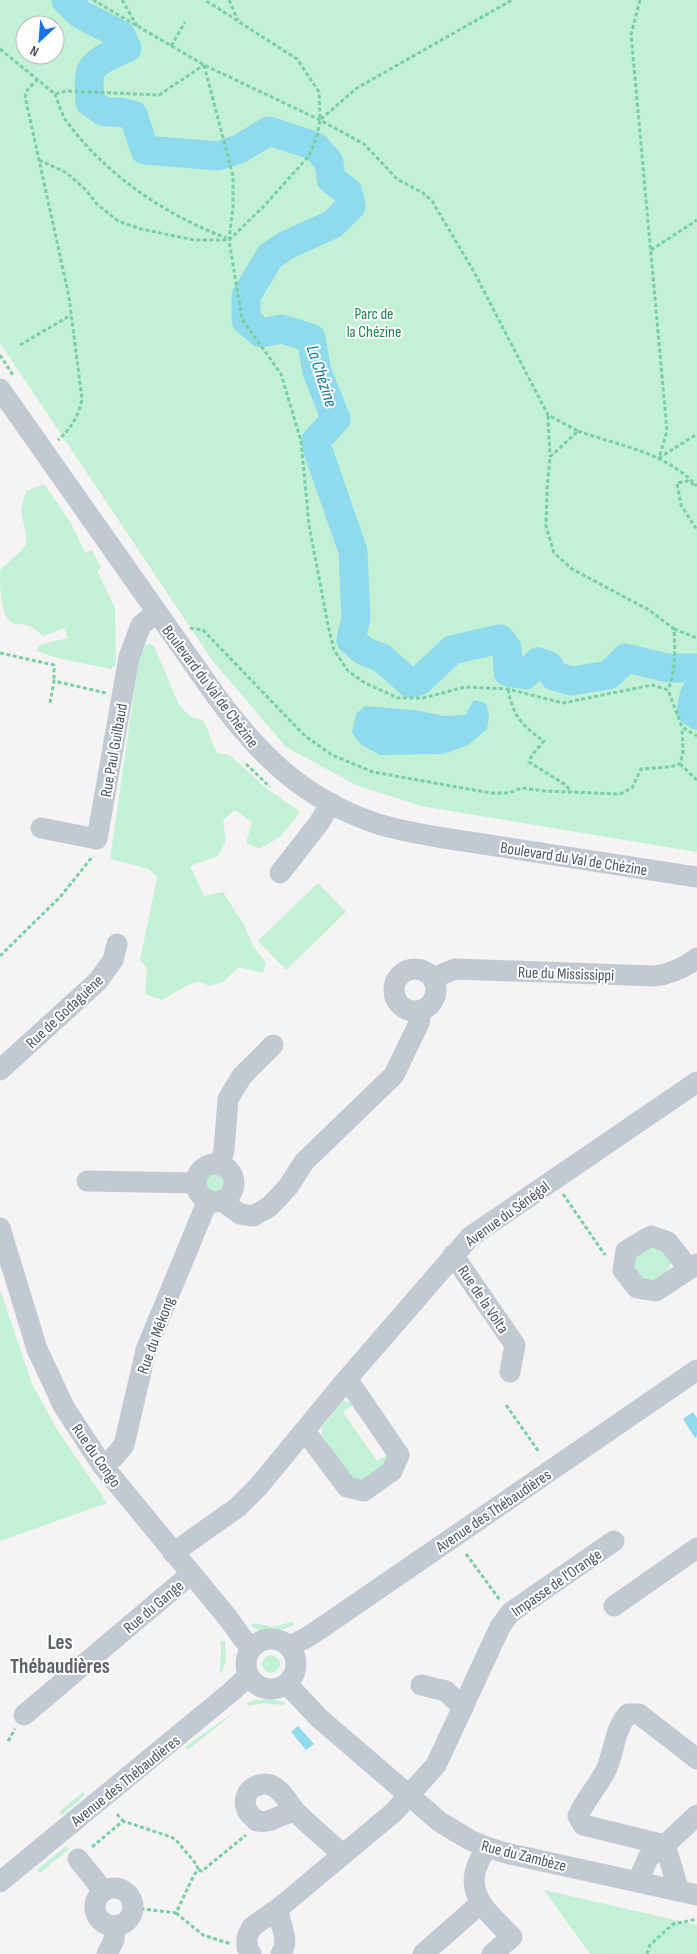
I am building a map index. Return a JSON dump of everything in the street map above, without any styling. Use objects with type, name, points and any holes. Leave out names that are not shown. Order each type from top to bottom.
[{"type":"street","name":"Boulevard du Val de Chézine","points":[[8,384],[156,613],[216,696],[253,743],[292,779],[331,803],[378,824],[437,838],[697,877]]},
{"type":"street","name":"Rue Paul Guilbaud","points":[[97,839],[129,657],[141,625],[156,613]]},
{"type":"street","points":[[280,873],[331,803]]},
{"type":"street","points":[[41,828],[97,839]]},
{"type":"street","name":"Rue de Godaguène","points":[[0,1070],[98,980],[113,960],[118,944]]},
{"type":"street","name":"Rue du Mississippi","points":[[433,978],[455,968],[654,976],[667,974],[683,968],[697,958]]},
{"type":"street","points":[[416,969],[424,970],[433,978],[436,992],[434,1001],[421,1011],[405,1009],[397,1001],[394,988],[397,979],[404,972],[416,969]]},
{"type":"street","points":[[87,1181],[209,1195],[231,1193],[234,1182],[230,1171],[220,1165],[214,1164],[200,1172],[209,1195],[240,1214],[254,1216],[258,1214],[269,1207],[288,1186],[304,1162],[397,1070],[419,1023],[421,1011]]},
{"type":"street","points":[[220,1165],[224,1150],[228,1099],[242,1076],[273,1045]]},
{"type":"street","name":"Avenue du Sénégal","points":[[173,1553],[238,1507],[258,1486],[347,1379],[470,1237],[697,1082]]},
{"type":"street","name":"Rue du Mékong","points":[[102,1465],[113,1458],[124,1445],[146,1350],[209,1195]]},
{"type":"street","name":"Rue du Congo","points":[[0,1228],[35,1342],[64,1407],[102,1465],[252,1648]]},
{"type":"street","name":"Rue de la Volta","points":[[454,1255],[515,1345],[510,1372]]},
{"type":"street","name":"Avenue des Thébaudières","points":[[289,1647],[301,1641],[697,1370]]},
{"type":"street","points":[[305,1431],[347,1487],[364,1491],[392,1472],[399,1455],[347,1379]]},
{"type":"street","name":"Impasse de l'Orange","points":[[249,1951],[247,1937],[252,1927],[279,1908],[395,1811],[436,1765],[500,1627],[510,1613],[614,1541]]},
{"type":"street","points":[[614,1606],[697,1548]]},
{"type":"street","name":"Rue du Gange","points":[[24,1715],[191,1574]]},
{"type":"street","points":[[273,1639],[289,1647],[295,1657],[296,1666],[287,1684],[278,1688],[266,1689],[257,1685],[248,1676],[246,1661],[252,1648],[262,1641],[273,1639]]},
{"type":"street","name":"Avenue des Thébaudières","points":[[0,1882],[232,1692],[248,1676]]},
{"type":"street","name":"Rue du Zambèze","points":[[287,1684],[319,1718],[452,1831],[486,1848],[688,1893]]},
{"type":"street","points":[[421,1684],[446,1691],[463,1708]]},
{"type":"street","points":[[665,1845],[583,1825],[578,1816],[584,1803],[606,1771],[620,1723],[628,1714],[638,1714],[697,1759]]},
{"type":"street","points":[[295,1811],[286,1812],[270,1822],[257,1821],[247,1810],[248,1792],[253,1786],[262,1783],[277,1788],[295,1811],[342,1854]]},
{"type":"street","points":[[638,1882],[648,1858],[697,1815]]},
{"type":"street","points":[[665,1845],[688,1893]]},
{"type":"street","points":[[486,1848],[475,1870],[473,1883],[481,1903],[512,1937],[492,1954]]},
{"type":"street","points":[[78,1859],[102,1892]]},
{"type":"street","points":[[114,1888],[126,1891],[133,1902],[134,1908],[126,1923],[115,1926],[104,1923],[96,1914],[95,1902],[102,1892],[114,1888]]},
{"type":"street","points":[[423,1954],[481,1903]]},
{"type":"street","points":[[279,1908],[280,1922],[286,1936],[286,1943],[281,1954]]},
{"type":"street","points":[[107,1954],[114,1940],[115,1926]]},
{"type":"path","points":[[93,0],[204,65],[320,120],[364,144],[396,179],[423,194],[432,202],[473,270],[548,415],[550,457],[546,526],[554,553],[572,569],[649,610],[674,628],[697,638]]},
{"type":"path","points":[[122,0],[137,26]]},
{"type":"path","points":[[39,160],[67,173],[86,190],[97,204],[118,221],[141,229],[194,240],[229,240],[264,206],[308,157],[317,137],[320,120],[319,92],[297,59],[206,0]]},
{"type":"path","points":[[229,0],[239,20]]},
{"type":"path","points":[[320,120],[357,88],[512,0]]},
{"type":"path","points":[[640,0],[631,34],[667,432],[659,458]]},
{"type":"path","points":[[171,46],[185,22]]},
{"type":"path","points":[[0,49],[55,94],[64,117],[101,160],[126,182],[198,227],[229,240]]},
{"type":"path","points":[[55,94],[66,91],[159,96],[204,65]]},
{"type":"path","points":[[204,65],[233,176],[233,207],[229,240],[242,318],[281,374],[301,441],[309,525],[334,650],[348,671],[365,683],[398,698],[423,698],[465,687],[508,689],[563,703],[652,685],[668,690]]},
{"type":"path","points":[[38,79],[24,96],[69,297],[82,399],[79,413],[66,433],[58,440]]},
{"type":"path","points":[[651,250],[697,220]]},
{"type":"path","points":[[20,345],[71,315]]},
{"type":"path","points":[[0,355],[8,384]]},
{"type":"path","points":[[548,415],[578,431],[618,442],[659,458],[685,473],[697,486]]},
{"type":"path","points":[[550,457],[578,431]]},
{"type":"path","points":[[53,433],[64,448]]},
{"type":"path","points":[[659,458],[697,434]]},
{"type":"path","points":[[697,486],[688,481],[677,483],[681,505],[697,530]]},
{"type":"path","points":[[185,622],[194,637]]},
{"type":"path","points":[[189,628],[203,630],[305,736],[332,755],[373,772],[491,793],[509,793],[522,788],[620,794],[632,788],[641,769],[680,764]]},
{"type":"path","points":[[674,628],[675,653],[673,677],[668,690],[682,727],[683,753],[680,764]]},
{"type":"path","points":[[0,653],[54,665],[54,681],[50,703]]},
{"type":"path","points":[[54,681],[114,694]]},
{"type":"path","points":[[508,689],[518,720],[529,731],[544,741],[532,755],[530,762],[566,785],[571,792]]},
{"type":"path","points":[[682,727],[697,736]]},
{"type":"path","points":[[680,764],[697,780]]},
{"type":"path","points":[[0,956],[69,888],[92,856],[97,839]]},
{"type":"path","points":[[560,1189],[605,1255]]},
{"type":"path","points":[[506,1405],[539,1452]]},
{"type":"path","points":[[466,1554],[510,1613]]},
{"type":"path","points":[[117,1814],[123,1821],[176,1840],[197,1865],[198,1870]]},
{"type":"path","points":[[78,1859],[123,1821]]},
{"type":"path","points":[[176,1913],[198,1870],[202,1871],[252,1830],[257,1821]]},
{"type":"path","points":[[134,1908],[176,1913],[203,1935],[249,1951]]},
{"type":"path","points":[[647,1954],[650,1945],[673,1924],[697,1920]]},
{"type":"green space","name":"Parc de la Chézine","points":[[0,0],[697,0],[697,852],[421,806],[356,785],[286,747],[212,660],[0,343]]},
{"type":"green space","points":[[44,484],[71,523],[85,553],[92,550],[101,568],[97,571],[115,608],[116,658],[115,666],[111,669],[57,658],[37,651],[39,645],[68,638],[65,628],[43,636],[34,628],[22,624],[14,624],[9,621],[3,608],[0,570],[26,544],[21,510],[26,491]]},
{"type":"green space","points":[[148,643],[154,646],[179,705],[191,717],[203,720],[218,753],[230,755],[267,789],[298,810],[299,814],[280,837],[259,849],[246,843],[252,822],[235,810],[223,820],[226,841],[218,856],[190,866],[204,896],[223,892],[244,925],[253,946],[266,962],[263,973],[239,967],[223,982],[209,986],[199,981],[162,1000],[145,994],[147,968],[140,960],[157,877],[149,869],[110,859],[140,651]]},
{"type":"green space","points":[[318,883],[346,912],[286,970],[258,941]]},
{"type":"green space","points":[[212,1172],[220,1172],[227,1179],[227,1187],[220,1194],[212,1194],[205,1187],[205,1179]]},
{"type":"green space","points":[[649,1245],[663,1248],[671,1261],[667,1276],[653,1285],[639,1282],[631,1269],[634,1255]]},
{"type":"green space","points":[[0,1290],[32,1384],[58,1431],[107,1503],[0,1541]]},
{"type":"green space","points":[[343,1401],[354,1404],[343,1412],[377,1461],[388,1454],[388,1466],[361,1484],[352,1483],[322,1435],[322,1427]]},
{"type":"green space","points":[[291,1622],[295,1624],[285,1629],[273,1631],[261,1630],[251,1625],[255,1623],[273,1627]]},
{"type":"green space","points":[[220,1641],[225,1641],[226,1661],[221,1675],[220,1667]]},
{"type":"green space","points":[[267,1655],[275,1655],[280,1660],[278,1671],[267,1673],[262,1668],[262,1660]]},
{"type":"green space","points":[[272,1699],[286,1703],[283,1705],[263,1703],[249,1706],[246,1703],[255,1700]]},
{"type":"green space","points":[[237,1710],[188,1750],[185,1747]]},
{"type":"green space","points":[[83,1792],[85,1795],[62,1815],[59,1812]]},
{"type":"green space","points":[[66,1846],[69,1849],[40,1873],[37,1870]]},
{"type":"green space","points":[[544,1890],[697,1925],[697,1954],[590,1954]]},
{"type":"water","points":[[474,700],[486,703],[489,716],[487,729],[468,745],[443,754],[380,755],[360,744],[352,732],[356,714],[365,706],[415,710],[444,716],[465,715]]},
{"type":"water","points":[[693,1412],[697,1418],[697,1436],[695,1438],[683,1419]]},
{"type":"water","points":[[298,1726],[314,1744],[306,1750],[291,1732]]},
{"type":"waterway","name":"La Chézine","points":[[66,0],[80,14],[121,35],[127,48],[103,59],[90,72],[90,102],[104,112],[119,112],[133,115],[145,150],[218,156],[239,149],[269,131],[315,146],[329,162],[331,179],[348,192],[351,206],[333,224],[287,245],[270,256],[246,296],[246,320],[261,333],[282,329],[311,338],[317,372],[336,419],[315,442],[353,551],[356,618],[351,640],[364,651],[382,658],[410,683],[419,681],[452,650],[500,639],[507,648],[508,672],[525,675],[538,662],[549,666],[554,676],[572,681],[609,675],[626,658],[667,668],[697,668]]},
{"type":"waterway","name":"La Chézine","points":[[697,690],[691,711],[697,715]]},
{"type":"district","name":"Les Thébaudières","points":[[60,1654]]}]
